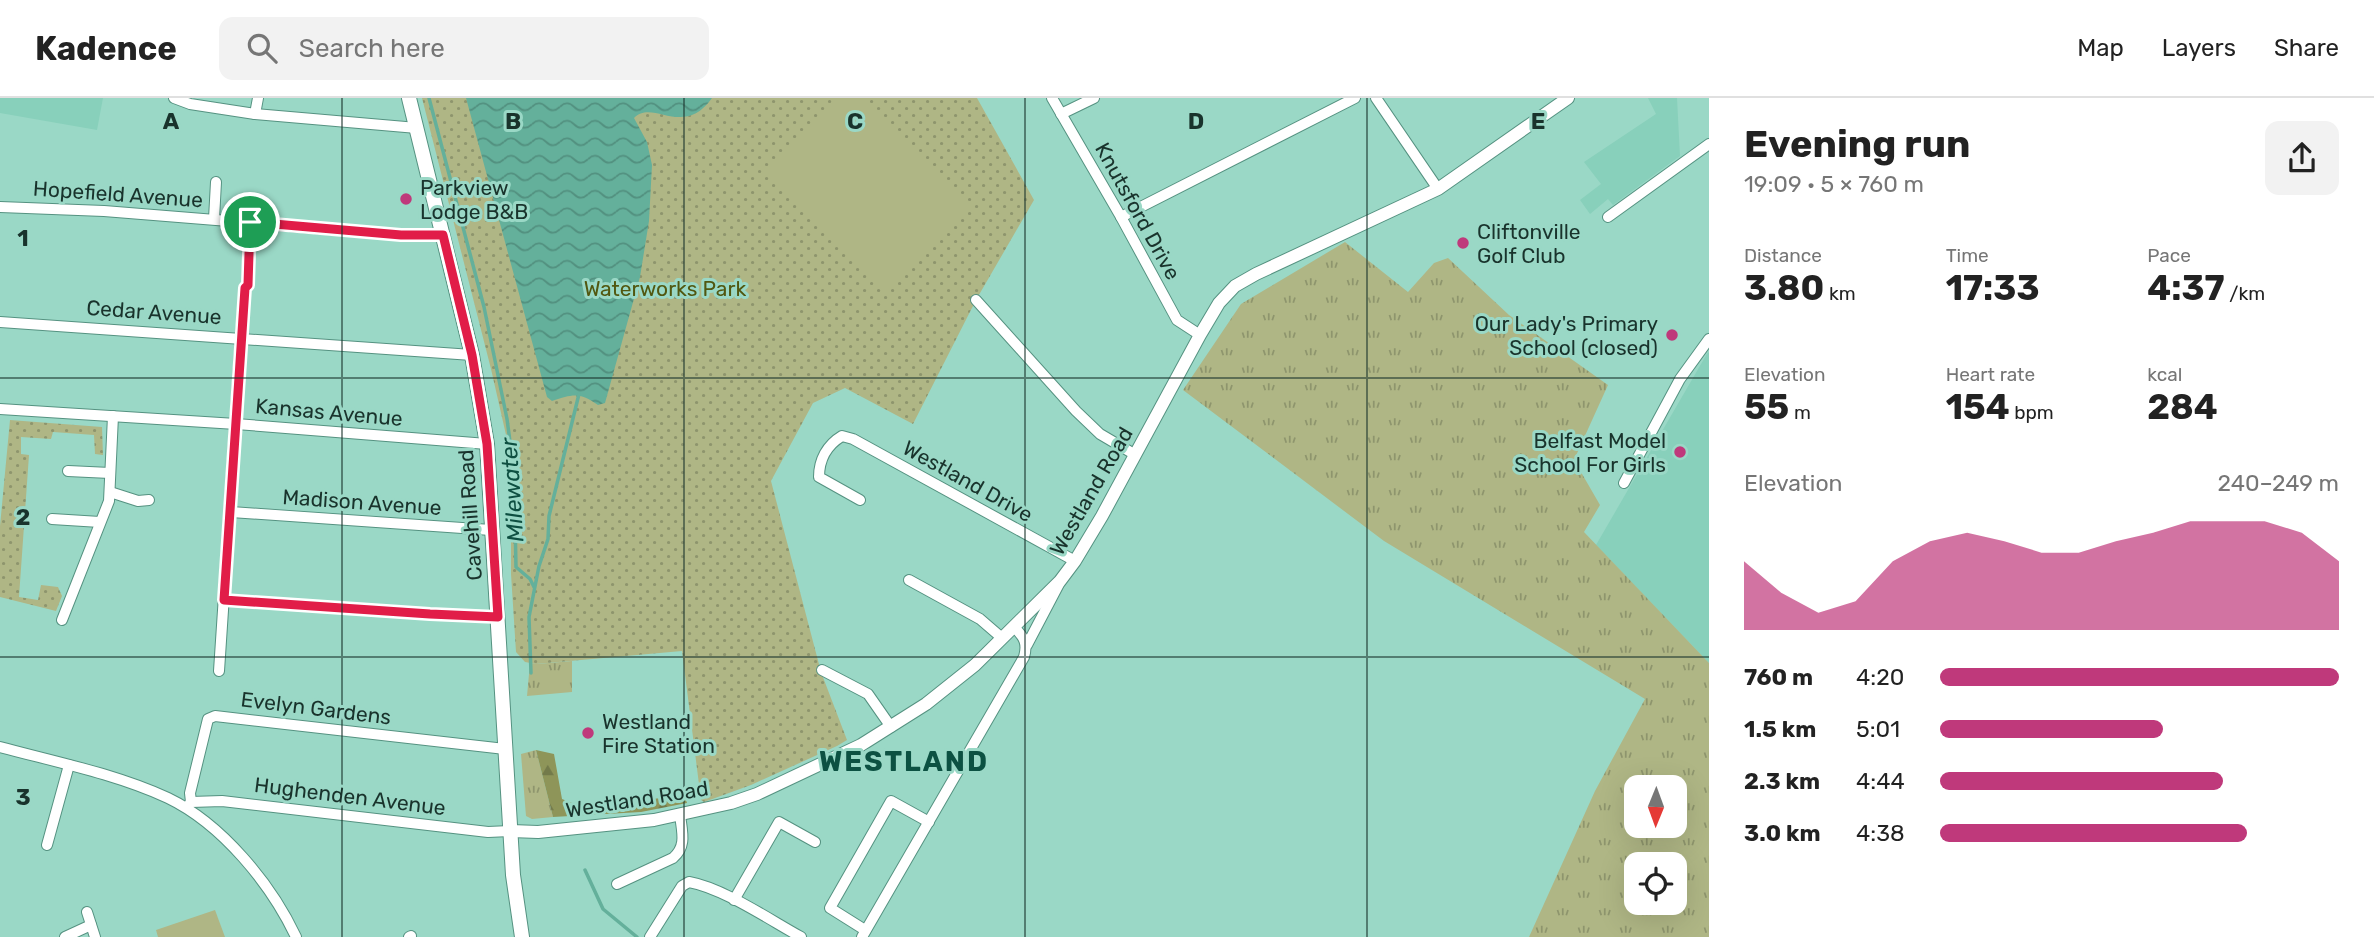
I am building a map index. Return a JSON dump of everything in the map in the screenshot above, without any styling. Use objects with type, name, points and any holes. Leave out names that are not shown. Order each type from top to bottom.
[{"type":"main road","name":"Cavehill Road","points":[[409,98],[472,355],[487,444],[513,875],[522,937]]},
{"type":"street","points":[[174,98],[190,104],[255,114],[417,128]]},
{"type":"street","points":[[255,114],[258,98]]},
{"type":"street","name":"Knutsford Drive","points":[[1052,98],[1177,320],[1199,335]]},
{"type":"street","points":[[1061,114],[1094,98]]},
{"type":"street","points":[[1121,217],[1355,98]]},
{"type":"street","points":[[1376,98],[1438,189]]},
{"type":"street","name":"Westland Road","points":[[511,831],[538,832],[633,823],[680,815],[757,794],[861,745],[891,727],[963,675],[1060,582],[1075,561],[1199,335],[1219,303],[1235,286],[1438,189],[1568,98]]},
{"type":"street","points":[[1608,217],[1709,144]]},
{"type":"street","points":[[214,219],[216,182]]},
{"type":"street","name":"Hopefield Avenue","points":[[0,207],[214,219],[401,235],[443,235]]},
{"type":"street","points":[[219,671],[241,337],[245,288],[248,285],[250,222]]},
{"type":"street","points":[[975,300],[1076,411],[1100,434],[1134,454]]},
{"type":"street","name":"Cedar Avenue","points":[[0,322],[472,355]]},
{"type":"street","points":[[1624,483],[1680,379],[1709,339]]},
{"type":"street","name":"Kansas Avenue","points":[[0,409],[487,444]]},
{"type":"street","points":[[62,620],[109,501],[113,416]]},
{"type":"street","name":"Westland Drive","points":[[860,500],[819,477],[819,465],[831,442],[842,436],[1075,561]]},
{"type":"street","points":[[68,471],[110,474]]},
{"type":"street","points":[[110,492],[138,502],[149,500]]},
{"type":"street","name":"Madison Avenue","points":[[231,512],[491,530]]},
{"type":"street","points":[[51,519],[100,522]]},
{"type":"street","points":[[909,580],[980,620],[1002,638]]},
{"type":"street","points":[[929,822],[891,801],[830,908],[863,934],[929,822],[1009,686],[1060,582]]},
{"type":"street","points":[[224,600],[498,617]]},
{"type":"street","points":[[1014,626],[1027,645]]},
{"type":"street","points":[[822,670],[868,694],[891,727]]},
{"type":"street","name":"Evelyn Gardens","points":[[189,805],[203,734],[208,719],[215,716],[505,749]]},
{"type":"street","points":[[0,747],[69,765],[189,805],[257,874],[280,907],[296,937]]},
{"type":"street","points":[[47,845],[69,765]]},
{"type":"street","name":"Hughenden Avenue","points":[[189,805],[222,801],[488,832],[511,831]]},
{"type":"street","points":[[617,884],[681,852],[683,843],[680,815]]},
{"type":"street","points":[[734,900],[779,822],[815,842]]},
{"type":"street","points":[[650,936],[682,886],[689,882],[734,900],[801,937]]},
{"type":"street","points":[[86,912],[95,937]]},
{"type":"street","points":[[65,937],[91,925]]},
{"type":"shaded area","points":[[0,98],[103,98],[97,130],[0,113]]},
{"type":"shaded area","points":[[1648,98],[1677,98],[1680,156],[1613,205],[1608,199],[1590,214],[1580,200],[1601,184],[1584,162],[1656,114]]},
{"type":"shaded area","name":"Belfast Model School For Girls","points":[[1709,353],[1709,663],[1596,545]]},
{"type":"green space","name":"Waterworks Park","points":[[422,98],[977,98],[1034,200],[976,300],[913,424],[845,388],[813,403],[771,481],[821,672],[847,740],[751,785],[704,802],[701,800],[682,651],[536,664],[525,662],[516,652],[511,574],[511,457]]},
{"type":"green space","points":[[844,98],[863,98],[970,205],[886,289],[769,172]]},
{"type":"green space","name":"Cliftonville Golf Club","points":[[1345,242],[1408,292],[1434,263],[1448,258],[1509,315],[1608,385],[1574,460],[1600,505],[1584,532],[1709,663],[1709,937],[1529,937],[1595,791],[1645,699],[1384,541],[1183,390],[1241,304]]},
{"type":"green space","points":[[10,420],[102,427],[103,455],[95,454],[94,435],[53,432],[51,439],[21,437],[21,454],[29,455],[19,597],[38,600],[41,585],[58,587],[62,596],[56,611],[0,597],[0,526]]},
{"type":"green space","points":[[572,661],[572,692],[527,696],[530,663]]},
{"type":"green space","points":[[536,750],[553,817],[532,819],[526,816],[521,754]]},
{"type":"green space","points":[[536,750],[554,754],[562,799],[572,803],[685,797],[687,803],[641,812],[553,817]]},
{"type":"green space","points":[[215,910],[225,937],[158,937],[156,930]]},
{"type":"water","points":[[466,98],[712,98],[701,110],[690,116],[650,112],[634,118],[647,142],[652,165],[649,221],[640,277],[605,403],[598,405],[576,396],[552,401],[547,397]]},
{"type":"waterway","name":"Milewater","points":[[429,98],[484,307],[507,419],[514,472],[516,567],[530,579],[534,587]]},
{"type":"waterway","points":[[531,673],[529,617],[539,566],[548,539],[549,516],[579,394]]},
{"type":"waterway","name":"Milewater","points":[[585,870],[603,909],[637,937]]},
{"type":"place","name":"Parkview Lodge B&B","points":[[406,199]]},
{"type":"place","name":"Cliftonville Golf Club","points":[[1463,243]]},
{"type":"place","name":"Our Lady's Primary School (closed)","points":[[1672,335]]},
{"type":"place","name":"Belfast Model School For Girls","points":[[1680,452]]},
{"type":"place","name":"Westland Fire Station","points":[[588,733]]},
{"type":"district","name":"WESTLAND","points":[[904,761]]},
{"type":"route","points":[[250,222],[401,235],[443,235],[472,355],[487,444],[498,617],[224,600],[241,337],[245,288],[248,285],[250,222]]}]
